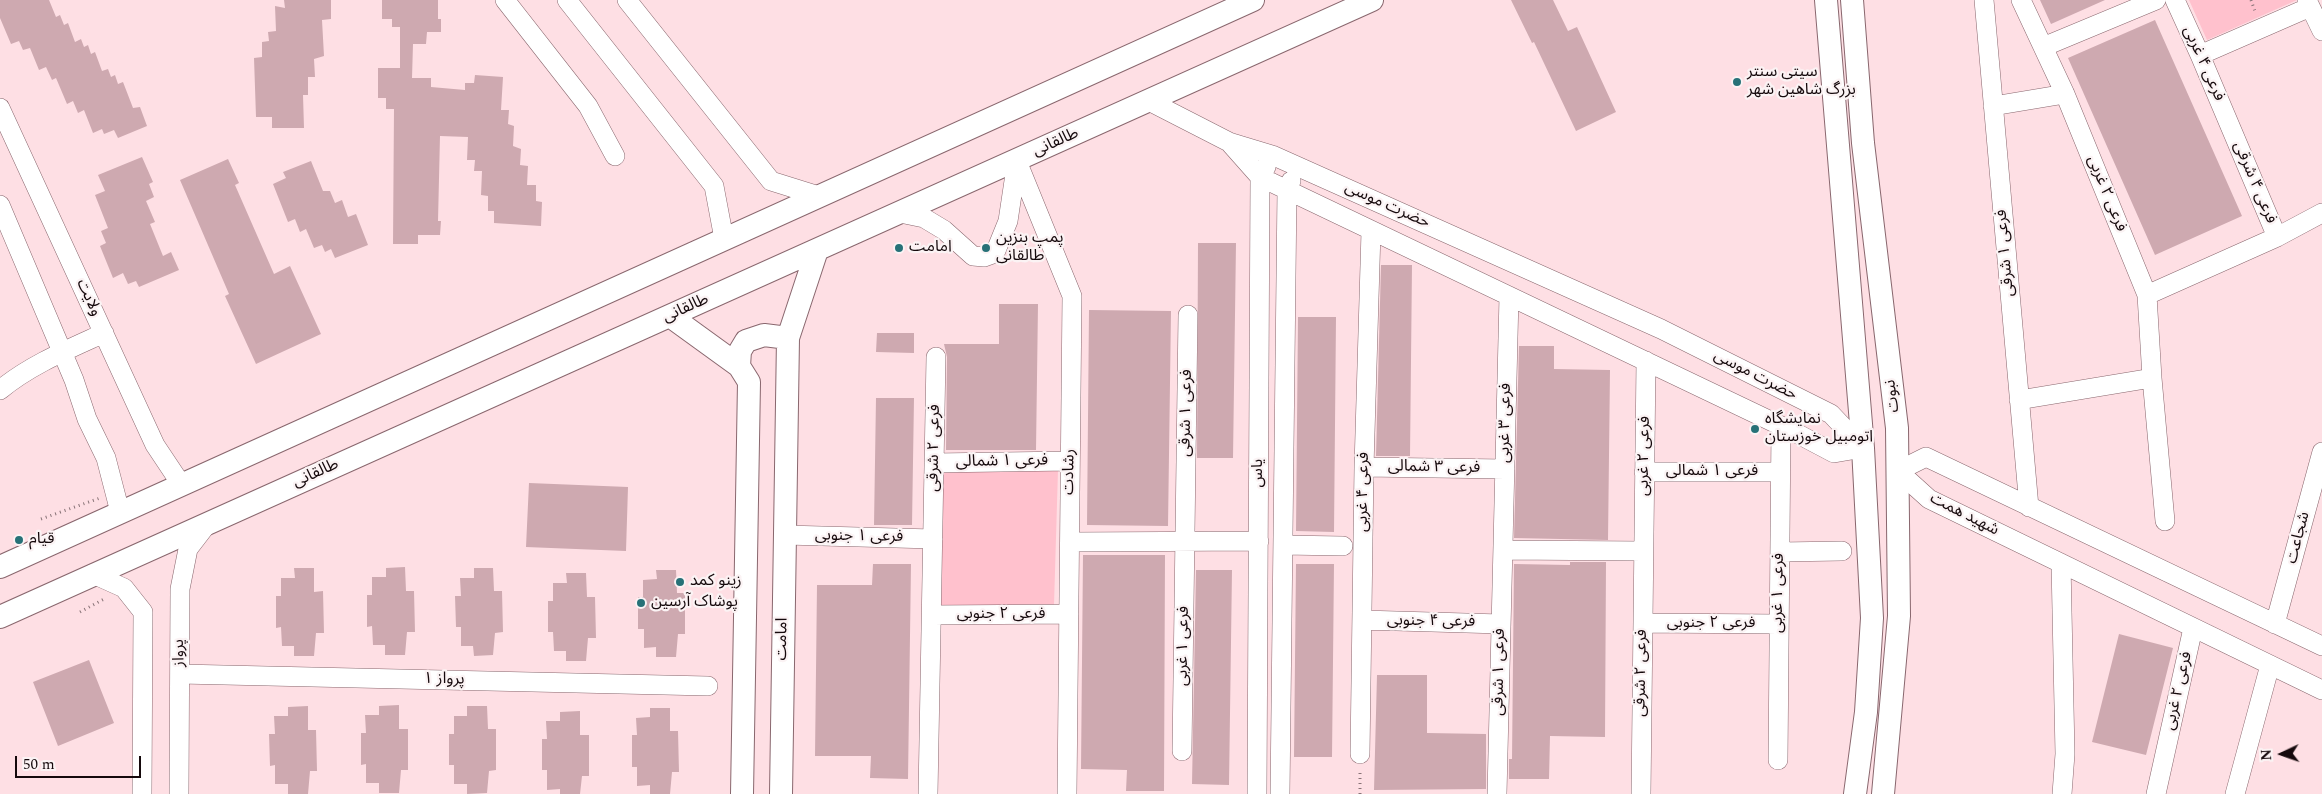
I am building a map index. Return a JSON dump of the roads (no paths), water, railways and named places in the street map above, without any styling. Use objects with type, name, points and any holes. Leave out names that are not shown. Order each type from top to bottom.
[{"type":"main road","points":[[0,567],[117,502],[181,484],[1253,0]]},
{"type":"main road","name":"طالقانی","points":[[0,617],[1372,0]]},
{"type":"main road","name":"نبوت","points":[[1826,0],[1863,448],[1872,618],[1866,712],[1855,794]]},
{"type":"main road","name":"نبوت","points":[[1852,0],[1863,143],[1896,428],[1898,471],[1899,616],[1883,794]]},
{"type":"main road","name":"امامت","points":[[781,794],[788,338],[818,250]]},
{"type":"main road","points":[[670,316],[738,366],[749,382],[742,794]]},
{"type":"main road","points":[[738,366],[740,351],[746,341],[764,335],[788,338]]},
{"type":"street","points":[[505,0],[588,106],[615,156]]},
{"type":"street","points":[[567,0],[714,186],[724,239]]},
{"type":"street","points":[[627,0],[772,181],[820,196]]},
{"type":"street","name":"فرعی ۱ شرقی","points":[[1984,0],[2030,507]]},
{"type":"street","points":[[1993,106],[2064,94],[2021,0]]},
{"type":"street","points":[[2043,47],[2156,0]]},
{"type":"street","name":"فرعی ۴ غربی","points":[[2175,0],[2231,128]]},
{"type":"street","points":[[2200,55],[2309,4],[2322,31]]},
{"type":"street","name":"فرعی ۲ غربی","points":[[2064,94],[2147,295],[2152,378],[2166,521]]},
{"type":"street","name":"حضرت موسی","points":[[1149,101],[1230,142],[1272,155],[1661,329],[1831,414],[1863,448]]},
{"type":"street","name":"ولایت","points":[[0,108],[156,445],[181,484]]},
{"type":"street","name":"فرعی ۴ شرقی","points":[[2231,128],[2277,237]]},
{"type":"street","name":"حضرت موسی","points":[[1230,142],[1260,177],[1371,231],[1646,361],[1834,453],[1863,448]]},
{"type":"street","name":"یاس","points":[[1257,794],[1260,177],[1272,155]]},
{"type":"street","points":[[900,213],[924,218],[944,230],[973,256],[984,257],[995,253],[1008,221],[1017,160]]},
{"type":"street","name":"رشادت","points":[[1017,160],[1072,296],[1067,794]]},
{"type":"street","name":"یاس","points":[[1280,794],[1287,190],[1297,166]]},
{"type":"street","points":[[0,205],[62,352],[87,419],[106,458],[117,502]]},
{"type":"street","points":[[2147,295],[2277,237],[2322,213]]},
{"type":"street","name":"فرعی ۴ غربی","points":[[1360,754],[1364,467],[1371,231]]},
{"type":"street","name":"فرعی ۳ غربی","points":[[1503,550],[1509,296]]},
{"type":"street","name":"فرعی ۱ شرقی","points":[[1186,541],[1188,314]]},
{"type":"street","points":[[0,390],[62,352],[104,333]]},
{"type":"street","name":"فرعی ۲ شرقی","points":[[928,794],[936,357]]},
{"type":"street","name":"فرعی ۲ غربی","points":[[1643,551],[1646,361]]},
{"type":"street","points":[[2019,400],[2152,378]]},
{"type":"street","name":"فرعی ۱ غربی","points":[[1778,760],[1781,426]]},
{"type":"street","name":"شجاعت","points":[[2275,624],[2322,452]]},
{"type":"street","points":[[1898,471],[1926,457],[2322,646]]},
{"type":"street","name":"فرعی ۱ شمالی","points":[[934,463],[1070,460]]},
{"type":"street","name":"فرعی ۳ شمالی","points":[[1364,467],[1505,469]]},
{"type":"street","name":"شهید همت","points":[[1898,471],[1929,499],[2322,690]]},
{"type":"street","name":"فرعی ۱‍ شمالی","points":[[1644,472],[1780,472]]},
{"type":"street","name":"پرواز","points":[[179,794],[180,589],[188,549],[210,521]]},
{"type":"street","name":"فرعی ۱ جنوبی","points":[[785,536],[933,539]]},
{"type":"street","name":"فرعی ۱ غربی","points":[[1182,751],[1186,541]]},
{"type":"street","points":[[1070,542],[1259,541]]},
{"type":"street","points":[[1283,545],[1343,546]]},
{"type":"street","points":[[1503,550],[1643,551]]},
{"type":"street","name":"فرعی ۱ شرقی","points":[[1497,794],[1503,550]]},
{"type":"street","name":"فرعی ۲ شرقی","points":[[1640,794],[1643,551]]},
{"type":"street","points":[[1780,552],[1842,551]]},
{"type":"street","points":[[2061,563],[2065,754],[2062,794]]},
{"type":"street","points":[[93,574],[124,588],[143,612],[142,794]]},
{"type":"street","name":"فرعی ۲ جنوبی","points":[[932,615],[1069,614]]},
{"type":"street","name":"فرعی ۴ جنوبی","points":[[1362,620],[1501,624]]},
{"type":"street","name":"فرعی ۲ جنوبی","points":[[1643,623],[1779,624]]},
{"type":"street","name":"فرعی ۲ غربی","points":[[2156,794],[2193,628]]},
{"type":"street","points":[[2236,788],[2270,665]]},
{"type":"street","name":"پرواز ۱","points":[[180,674],[708,686]]},
{"type":"place","name":"سیتی سنتر بزرگ شاهین شهر","points":[[1737,82]]},
{"type":"place","name":"امامت","points":[[899,248]]},
{"type":"place","name":"پمپ بنزین طالقانی","points":[[986,248]]},
{"type":"place","name":"نمایشگاه اتومبیل خوزستان","points":[[1755,429]]},
{"type":"place","name":"قیام","points":[[19,540]]},
{"type":"place","name":"زینو کمد","points":[[680,582]]},
{"type":"place","name":"پوشاک آرسین","points":[[641,603]]}]
